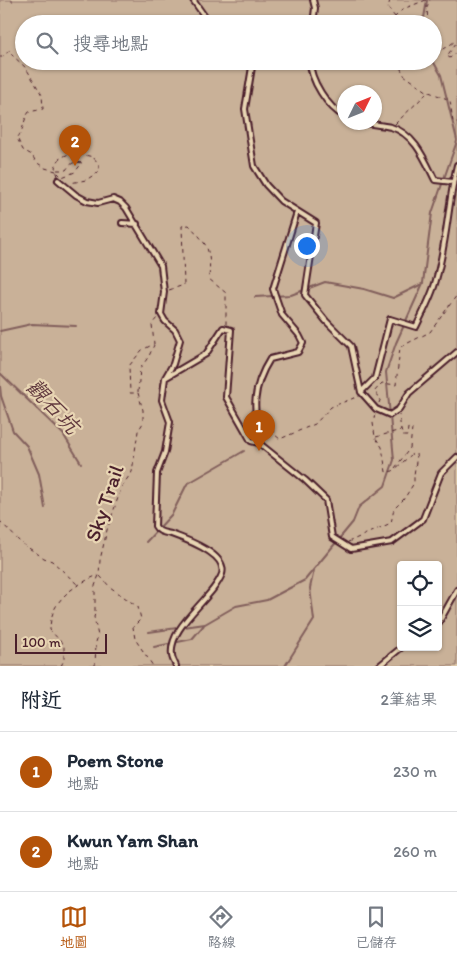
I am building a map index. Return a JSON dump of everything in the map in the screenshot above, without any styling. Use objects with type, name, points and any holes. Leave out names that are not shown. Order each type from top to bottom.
[{"type":"lane","points":[[193,0],[204,15]]},
{"type":"lane","points":[[313,0],[314,15]]},
{"type":"lane","points":[[252,70],[245,109],[254,166],[266,185],[281,201],[316,223],[305,295],[326,321],[351,346],[362,393],[376,409],[390,415],[399,409],[409,393],[457,352]]},
{"type":"lane","points":[[311,70],[313,80],[337,112]]},
{"type":"lane","points":[[382,125],[392,127],[407,134],[420,150],[435,180],[453,182]]},
{"type":"lane","points":[[362,393],[375,378],[390,319],[416,327],[436,283],[444,247],[457,165]]},
{"type":"lane","points":[[58,180],[87,201],[98,203],[113,199],[120,202],[126,208],[161,266],[164,292],[161,314],[165,321],[175,330],[180,340],[173,364],[165,378],[162,400],[170,422],[165,452],[157,472],[155,526],[160,532],[199,546],[218,558],[222,564],[223,572],[218,581],[180,628],[174,640],[172,654],[176,666]]},
{"type":"lane","points":[[259,443],[254,407],[260,375],[270,359],[298,352],[302,343],[299,335],[282,315],[273,289],[297,212]]},
{"type":"lane","points":[[122,223],[137,224]]},
{"type":"lane","points":[[165,378],[206,354],[223,328],[231,330],[226,397],[252,441],[259,443],[305,480],[326,500],[332,537],[351,549],[392,542],[423,520],[441,473],[457,457]]},
{"type":"lane","points":[[442,617],[457,590]]},
{"type":"lane","points":[[379,666],[397,651]]},
{"type":"path","points":[[390,0],[388,8],[393,15]]},
{"type":"path","points":[[397,15],[403,9],[426,0]]},
{"type":"path","points":[[427,15],[427,7],[430,0]]},
{"type":"path","points":[[442,50],[454,42],[456,43],[447,56],[450,58],[457,52]]},
{"type":"path","points":[[0,57],[10,50],[15,58]]},
{"type":"path","points":[[27,70],[42,95],[44,109],[29,112],[21,134],[17,138],[23,150],[32,155],[36,162],[45,168],[56,171],[58,180]]},
{"type":"path","points":[[402,70],[404,75],[428,92],[450,100],[453,122],[457,122]]},
{"type":"path","points":[[392,127],[428,92]]},
{"type":"path","points":[[56,170],[66,170],[70,164],[82,163],[75,172],[62,177],[56,170],[60,158],[73,152],[93,156],[98,163],[100,171],[86,180],[70,182],[66,187]]},
{"type":"path","points":[[58,173],[58,180]]},
{"type":"path","points":[[164,292],[184,285],[182,226],[189,225],[205,241],[210,258],[209,279],[226,294],[226,328]]},
{"type":"path","points":[[343,544],[391,523],[394,509],[404,499],[414,483],[417,455],[412,454],[393,471],[386,472],[382,447],[375,437],[373,423],[381,398],[374,392],[383,383],[396,385],[400,347],[430,332],[457,294]]},
{"type":"path","points":[[138,393],[140,369],[149,356],[154,344],[152,324],[161,314]]},
{"type":"path","name":"Sky Trail","points":[[61,666],[64,660],[64,645],[50,630],[54,608],[67,593],[99,575],[100,560],[107,530],[122,486],[132,472],[138,431],[143,423],[143,410],[138,393],[130,393],[129,366],[142,350],[154,344]]},
{"type":"path","points":[[261,424],[262,416],[267,415],[275,435],[280,439],[315,424],[330,407],[362,393]]},
{"type":"path","points":[[393,471],[410,448],[412,429],[408,428],[407,436],[403,436],[399,409]]},
{"type":"path","points":[[375,437],[401,430]]},
{"type":"path","points":[[0,521],[21,543],[52,561],[78,586]]},
{"type":"path","points":[[95,666],[98,636],[94,617],[95,586],[99,575],[110,587],[138,607],[141,619],[133,627],[135,638],[153,666]]},
{"type":"shaded area","points":[[0,0],[457,0],[457,666],[0,666]]},
{"type":"waterway","points":[[424,15],[427,0]]},
{"type":"waterway","points":[[438,70],[457,140]]},
{"type":"waterway","points":[[149,632],[205,624],[236,606],[267,600],[305,580],[353,522],[359,507],[385,486],[394,460],[386,372],[396,343],[423,283],[432,213],[457,141]]},
{"type":"waterway","points":[[255,297],[291,295],[325,282],[364,289],[393,298],[422,284]]},
{"type":"waterway","points":[[0,331],[32,324],[76,326]]},
{"type":"waterway","name":"觀石坑","points":[[0,373],[63,434],[81,463]]},
{"type":"waterway","points":[[0,386],[1,396],[13,431],[27,446],[39,474],[45,508]]},
{"type":"waterway","points":[[146,542],[172,514],[187,484],[244,451]]},
{"type":"waterway","points":[[285,666],[314,620],[310,588],[314,570]]},
{"type":"waterway","points":[[154,647],[192,639],[204,625]]},
{"type":"place","name":"Kwun Yam Shan","points":[[75,166]]},
{"type":"place","name":"Poem Stone","points":[[259,451]]}]
